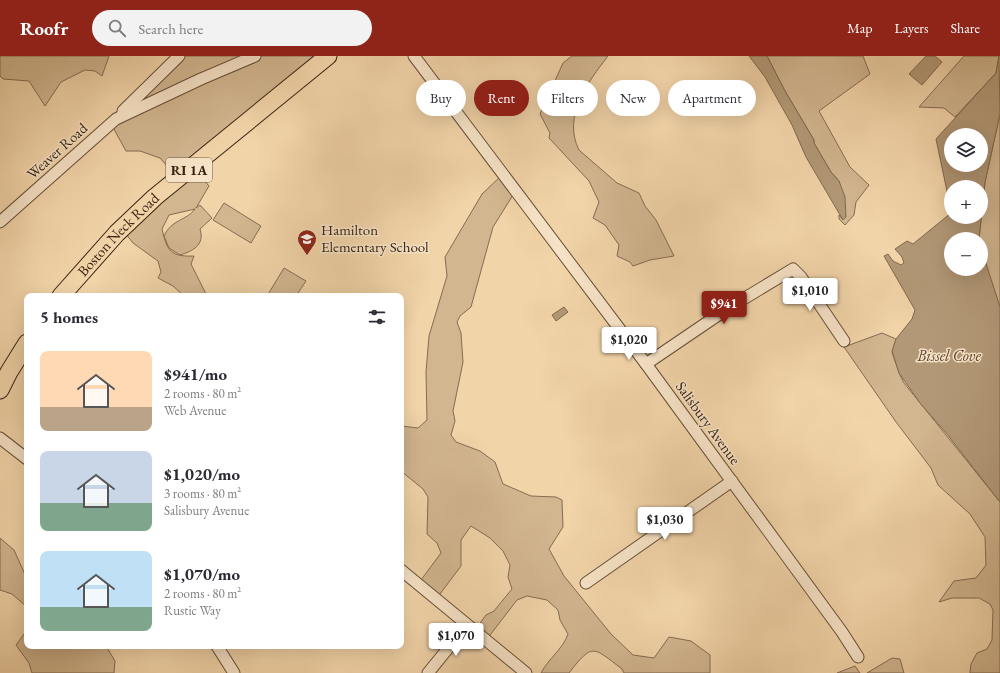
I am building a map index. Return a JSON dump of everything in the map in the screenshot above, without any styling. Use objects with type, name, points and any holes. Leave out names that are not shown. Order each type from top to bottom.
[{"type":"main road","name":"Boston Neck Road","points":[[64,293],[118,232],[156,197],[328,56]]},
{"type":"main road","points":[[0,390],[24,348]]},
{"type":"street","name":"Weaver Road","points":[[0,222],[116,119],[180,56]]},
{"type":"street","name":"Weaver Road","points":[[116,119],[194,82],[255,56]]},
{"type":"street","name":"Salisbury Avenue","points":[[414,56],[732,480],[842,632],[858,658]]},
{"type":"street","points":[[646,364],[730,307],[793,269],[801,277],[844,341]]},
{"type":"street","points":[[0,438],[24,457]]},
{"type":"street","points":[[586,583],[732,480]]},
{"type":"street","points":[[404,572],[526,673]]},
{"type":"street","points":[[428,673],[467,625]]},
{"type":"street","points":[[219,649],[234,673]]},
{"type":"shaded area","points":[[0,56],[109,56],[102,76],[95,71],[85,70],[61,82],[45,106],[29,81],[3,79],[0,76]]},
{"type":"shaded area","points":[[179,56],[330,56],[193,167],[209,186],[196,208],[200,205],[212,218],[200,229],[201,239],[197,246],[189,252],[180,255],[194,256],[191,264],[206,293],[181,293],[173,286],[158,278],[161,272],[158,261],[133,243],[122,229],[173,173],[160,158],[140,151],[126,151],[110,122]],"holes":[[[195,209],[171,226],[164,236],[162,229],[169,215]],[[164,236],[169,248],[180,255],[171,251],[168,247]]]},
{"type":"shaded area","points":[[572,56],[608,56],[591,80],[555,80],[563,63]]},
{"type":"shaded area","points":[[767,56],[863,56],[870,74],[819,111],[850,167],[869,185],[856,202],[854,215],[845,225],[839,219],[839,215],[843,220],[839,181],[831,172],[814,143],[814,140],[785,91]]},
{"type":"shaded area","points":[[964,56],[999,56],[996,73],[955,117],[944,108],[919,107]]},
{"type":"shaded area","points":[[1000,114],[1000,307],[988,271],[988,232],[980,232],[981,224],[988,224],[988,180],[985,180]]},
{"type":"shaded area","points":[[541,116],[575,116],[575,137],[579,150],[617,183],[639,193],[645,206],[656,220],[674,256],[650,260],[633,266],[630,262],[617,256],[619,245],[605,225],[593,218],[599,202],[589,181],[549,138],[550,133]]},
{"type":"shaded area","points":[[501,176],[513,195],[493,227],[471,307],[460,316],[457,322],[461,333],[463,362],[453,411],[455,421],[451,435],[456,442],[480,451],[495,462],[503,484],[531,496],[556,497],[562,500],[563,527],[549,549],[564,576],[611,634],[633,655],[654,658],[669,637],[691,641],[710,655],[710,673],[624,673],[622,669],[605,656],[594,651],[583,656],[569,673],[541,673],[547,663],[563,644],[568,634],[560,620],[558,610],[547,600],[527,596],[517,600],[487,639],[475,630],[486,615],[494,611],[512,589],[508,577],[510,565],[503,551],[490,538],[471,526],[461,540],[461,566],[437,598],[418,584],[441,553],[437,543],[427,534],[428,497],[423,489],[404,473],[404,426],[418,428],[427,420],[426,372],[429,336],[447,276],[445,257],[482,194]]},
{"type":"shaded area","points":[[224,203],[261,226],[251,243],[213,220]]},
{"type":"shaded area","points":[[284,268],[306,281],[298,293],[269,293]]},
{"type":"shaded area","points":[[882,333],[896,339],[892,352],[904,383],[1000,502],[1000,673],[970,673],[971,664],[977,653],[987,649],[992,640],[993,610],[990,604],[979,598],[952,598],[939,602],[954,581],[976,578],[986,565],[985,537],[970,514],[938,485],[931,468],[896,422],[844,347]]},
{"type":"shaded area","points":[[0,538],[14,550],[24,572],[24,604],[12,594],[0,590]]},
{"type":"shaded area","points":[[24,634],[24,649],[108,649],[115,661],[114,673],[32,673],[29,663],[16,645]]},
{"type":"shaded area","points":[[892,658],[900,659],[904,673],[867,673]]},
{"type":"shaded area","points":[[855,666],[860,673],[837,673]]},
{"type":"water","points":[[749,56],[767,56],[785,91],[814,140],[814,143],[831,172],[839,181],[845,197],[846,217],[843,220],[806,157],[792,125],[765,77]]},
{"type":"water","points":[[926,56],[935,56],[942,62],[922,85],[909,74]]},
{"type":"water","name":"Bissel Cove","points":[[999,56],[1000,114],[988,168],[988,128],[946,128],[996,73]]},
{"type":"water","name":"Bissel Cove","points":[[944,130],[944,172],[987,172],[985,180],[945,180],[936,139]]},
{"type":"water","name":"Bissel Cove","points":[[944,219],[944,224],[981,224],[980,232],[944,232],[944,276],[988,276],[988,270],[1000,307],[1000,502],[947,434],[920,403],[899,373],[892,351],[896,339],[912,319],[915,310],[884,256],[888,254],[893,261],[901,265],[904,263],[902,257],[895,249],[907,241],[913,244]]},
{"type":"water","points":[[564,307],[568,312],[556,321],[552,315]]},
{"type":"place","name":"Hamilton Elementary School","points":[[307,256]]}]
